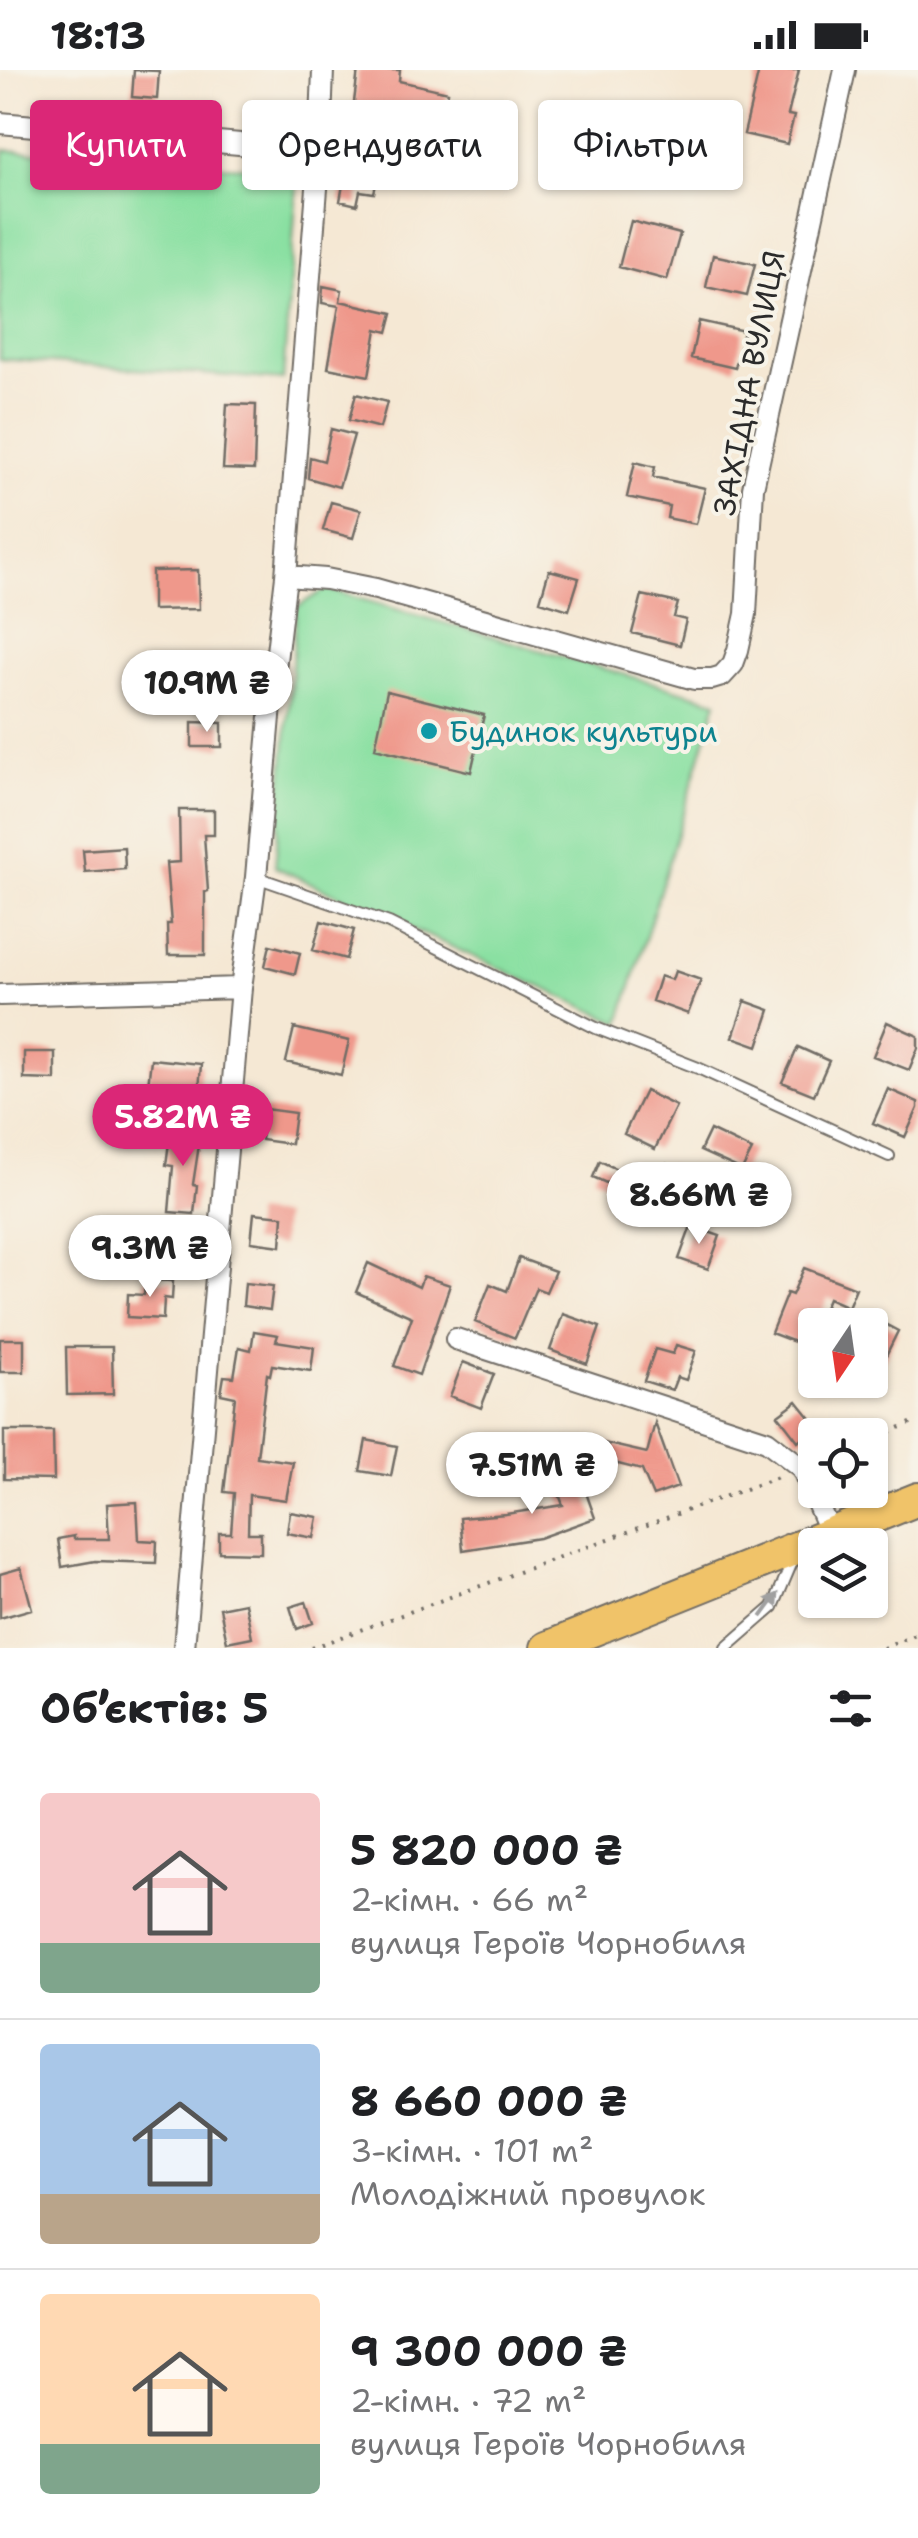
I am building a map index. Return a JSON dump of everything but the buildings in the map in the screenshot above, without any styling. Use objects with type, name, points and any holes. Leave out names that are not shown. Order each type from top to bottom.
[{"type":"highway","points":[[843,1528],[918,1499]]},
{"type":"highway","points":[[550,1648],[798,1549]]},
{"type":"street","points":[[321,100],[322,70]]},
{"type":"street","name":"ЗАХІДНА ВУЛИЦЯ","points":[[286,576],[376,589],[694,680],[722,676],[733,664],[746,614],[753,488],[845,70]]},
{"type":"street","points":[[0,123],[242,144]]},
{"type":"street","points":[[184,1648],[241,988],[286,576],[317,190]]},
{"type":"street","points":[[0,995],[241,988]]},
{"type":"street","points":[[456,1338],[768,1441],[798,1465]]},
{"type":"lane","points":[[256,877],[389,924],[596,1028],[698,1068],[890,1156]]},
{"type":"lane","points":[[726,1648],[774,1607],[798,1549]]},
{"type":"path","points":[[888,1432],[918,1420]]},
{"type":"path","points":[[311,1648],[798,1469]]},
{"type":"path","points":[[883,1648],[918,1634]]},
{"type":"green space","points":[[4,150],[30,152],[30,190],[222,190],[222,166],[242,167],[242,190],[297,190],[283,380],[0,359],[0,202]]},
{"type":"green space","points":[[326,589],[717,701],[620,1023],[275,867],[297,607]]},
{"type":"place","name":"Будинок культури","points":[[429,731]]}]
